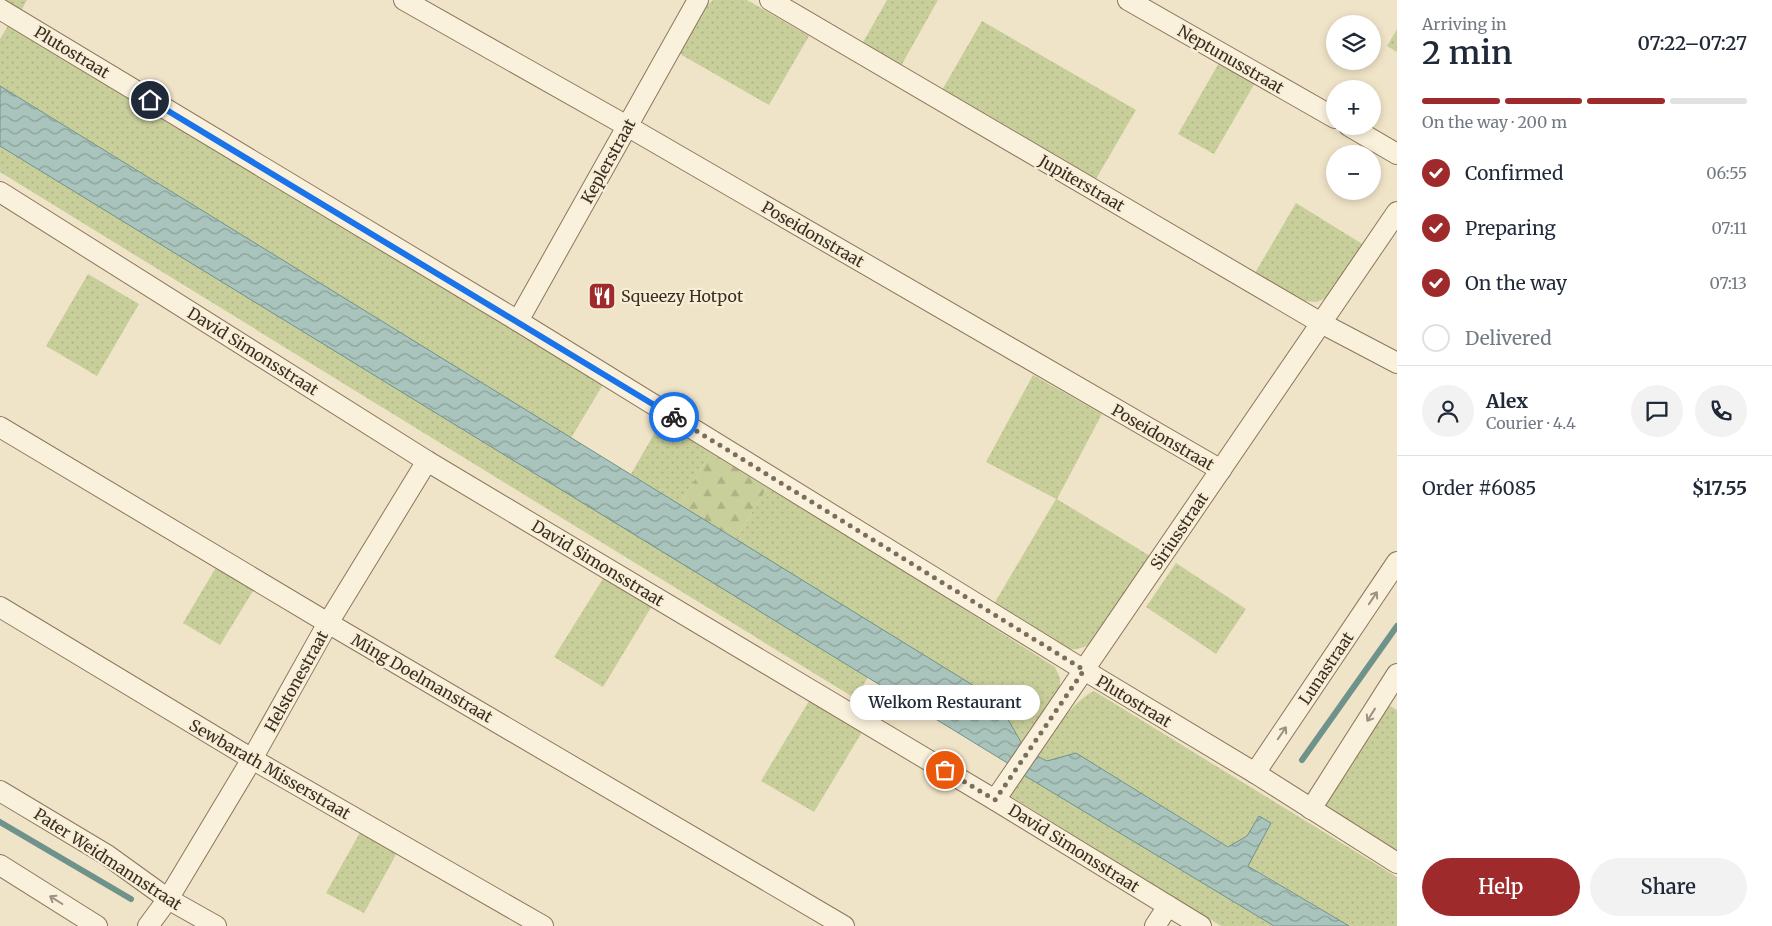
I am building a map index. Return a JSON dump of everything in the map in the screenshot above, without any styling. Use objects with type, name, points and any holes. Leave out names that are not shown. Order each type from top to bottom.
[{"type":"street","name":"Poseidonstraat","points":[[404,0],[627,126],[1220,470]]},
{"type":"street","name":"Keplerstraat","points":[[518,321],[698,0]]},
{"type":"street","name":"Jupiterstraat","points":[[770,0],[1321,323],[1397,363]]},
{"type":"street","name":"Neptunusstraat","points":[[1128,0],[1326,113]]},
{"type":"street","name":"Plutostraat","points":[[0,9],[518,321],[1084,670],[1255,773],[1397,863]]},
{"type":"street","points":[[1364,135],[1397,154]]},
{"type":"street","name":"David Simonsstraat","points":[[0,192],[427,461],[995,800],[1201,926]]},
{"type":"street","name":"Siriusstraat","points":[[995,800],[1397,212]]},
{"type":"street","name":"Ming Doelmanstraat","points":[[0,427],[328,623],[844,926]]},
{"type":"street","name":"Helstonestraat","points":[[148,926],[168,899],[252,759],[328,623],[427,461]]},
{"type":"street","name":"Lunastraat","points":[[1255,773],[1397,562]]},
{"type":"street","name":"Sewbarath Misserstraat","points":[[0,607],[252,759],[543,926]]},
{"type":"street","points":[[1311,809],[1397,674]]},
{"type":"street","name":"Pater Weidmannstraat","points":[[0,791],[106,855],[168,899],[216,926]]},
{"type":"street","points":[[0,865],[97,926]]},
{"type":"street","points":[[1155,926],[1168,906]]},
{"type":"green space","points":[[3,0],[27,0],[21,11]]},
{"type":"green space","points":[[713,0],[747,0],[809,36],[769,105],[680,54],[703,9]]},
{"type":"green space","points":[[887,0],[938,0],[901,66],[862,44]]},
{"type":"green space","points":[[982,21],[1136,110],[1096,179],[942,90]]},
{"type":"green space","points":[[9,24],[604,383],[571,438],[0,86],[0,39]]},
{"type":"green space","points":[[1397,29],[1397,52],[1387,46]]},
{"type":"green space","points":[[1219,63],[1255,83],[1214,154],[1178,134]]},
{"type":"green space","points":[[0,145],[868,677],[856,699],[0,172]]},
{"type":"green space","points":[[1296,203],[1364,245],[1330,296],[1317,302],[1304,301],[1255,273]]},
{"type":"green space","points":[[88,274],[139,304],[97,376],[46,346]]},
{"type":"green space","points":[[1033,375],[1102,414],[1057,499],[1150,556],[1094,641],[1087,646],[1076,649],[1064,649],[994,604],[1056,499],[986,462]]},
{"type":"green space","points":[[662,420],[711,452],[680,505],[631,474]]},
{"type":"green space","points":[[711,452],[769,485],[735,539],[680,505]]},
{"type":"green space","points":[[769,485],[1055,667],[1060,678],[1060,689],[1022,744],[735,539]]},
{"type":"green space","points":[[1176,563],[1246,609],[1216,654],[1146,607]]},
{"type":"green space","points":[[218,564],[256,586],[220,645],[183,623]]},
{"type":"green space","points":[[604,577],[652,606],[603,687],[554,657]]},
{"type":"green space","points":[[1094,691],[1397,877],[1397,926],[1349,926],[1248,865],[1271,823],[1259,816],[1247,836],[1229,847],[1076,753],[1047,761],[1035,755],[1077,703]]},
{"type":"green space","points":[[809,701],[862,732],[814,812],[761,781]]},
{"type":"green space","points":[[1388,705],[1397,710],[1397,852],[1324,806]]},
{"type":"green space","points":[[1022,774],[1274,926],[1221,926],[1010,796]]},
{"type":"green space","points":[[362,829],[399,849],[364,913],[326,893]]},
{"type":"water","points":[[0,86],[997,700],[1022,744],[1009,764],[0,146]]},
{"type":"water","points":[[1076,753],[1228,847],[1247,836],[1259,816],[1271,823],[1248,866],[1349,926],[1274,926],[1022,774],[1035,755],[1047,761]]},
{"type":"waterway","points":[[1302,760],[1397,626]]},
{"type":"waterway","points":[[0,822],[131,899]]},
{"type":"way so far","points":[[674,417],[1084,670],[995,800],[945,770]]},
{"type":"place","name":"Squeezy Hotpot","points":[[602,296]]},
{"type":"place","name":"Welkom Restaurant","points":[[945,770]]},
{"type":"route","points":[[150,100],[674,417]]}]
